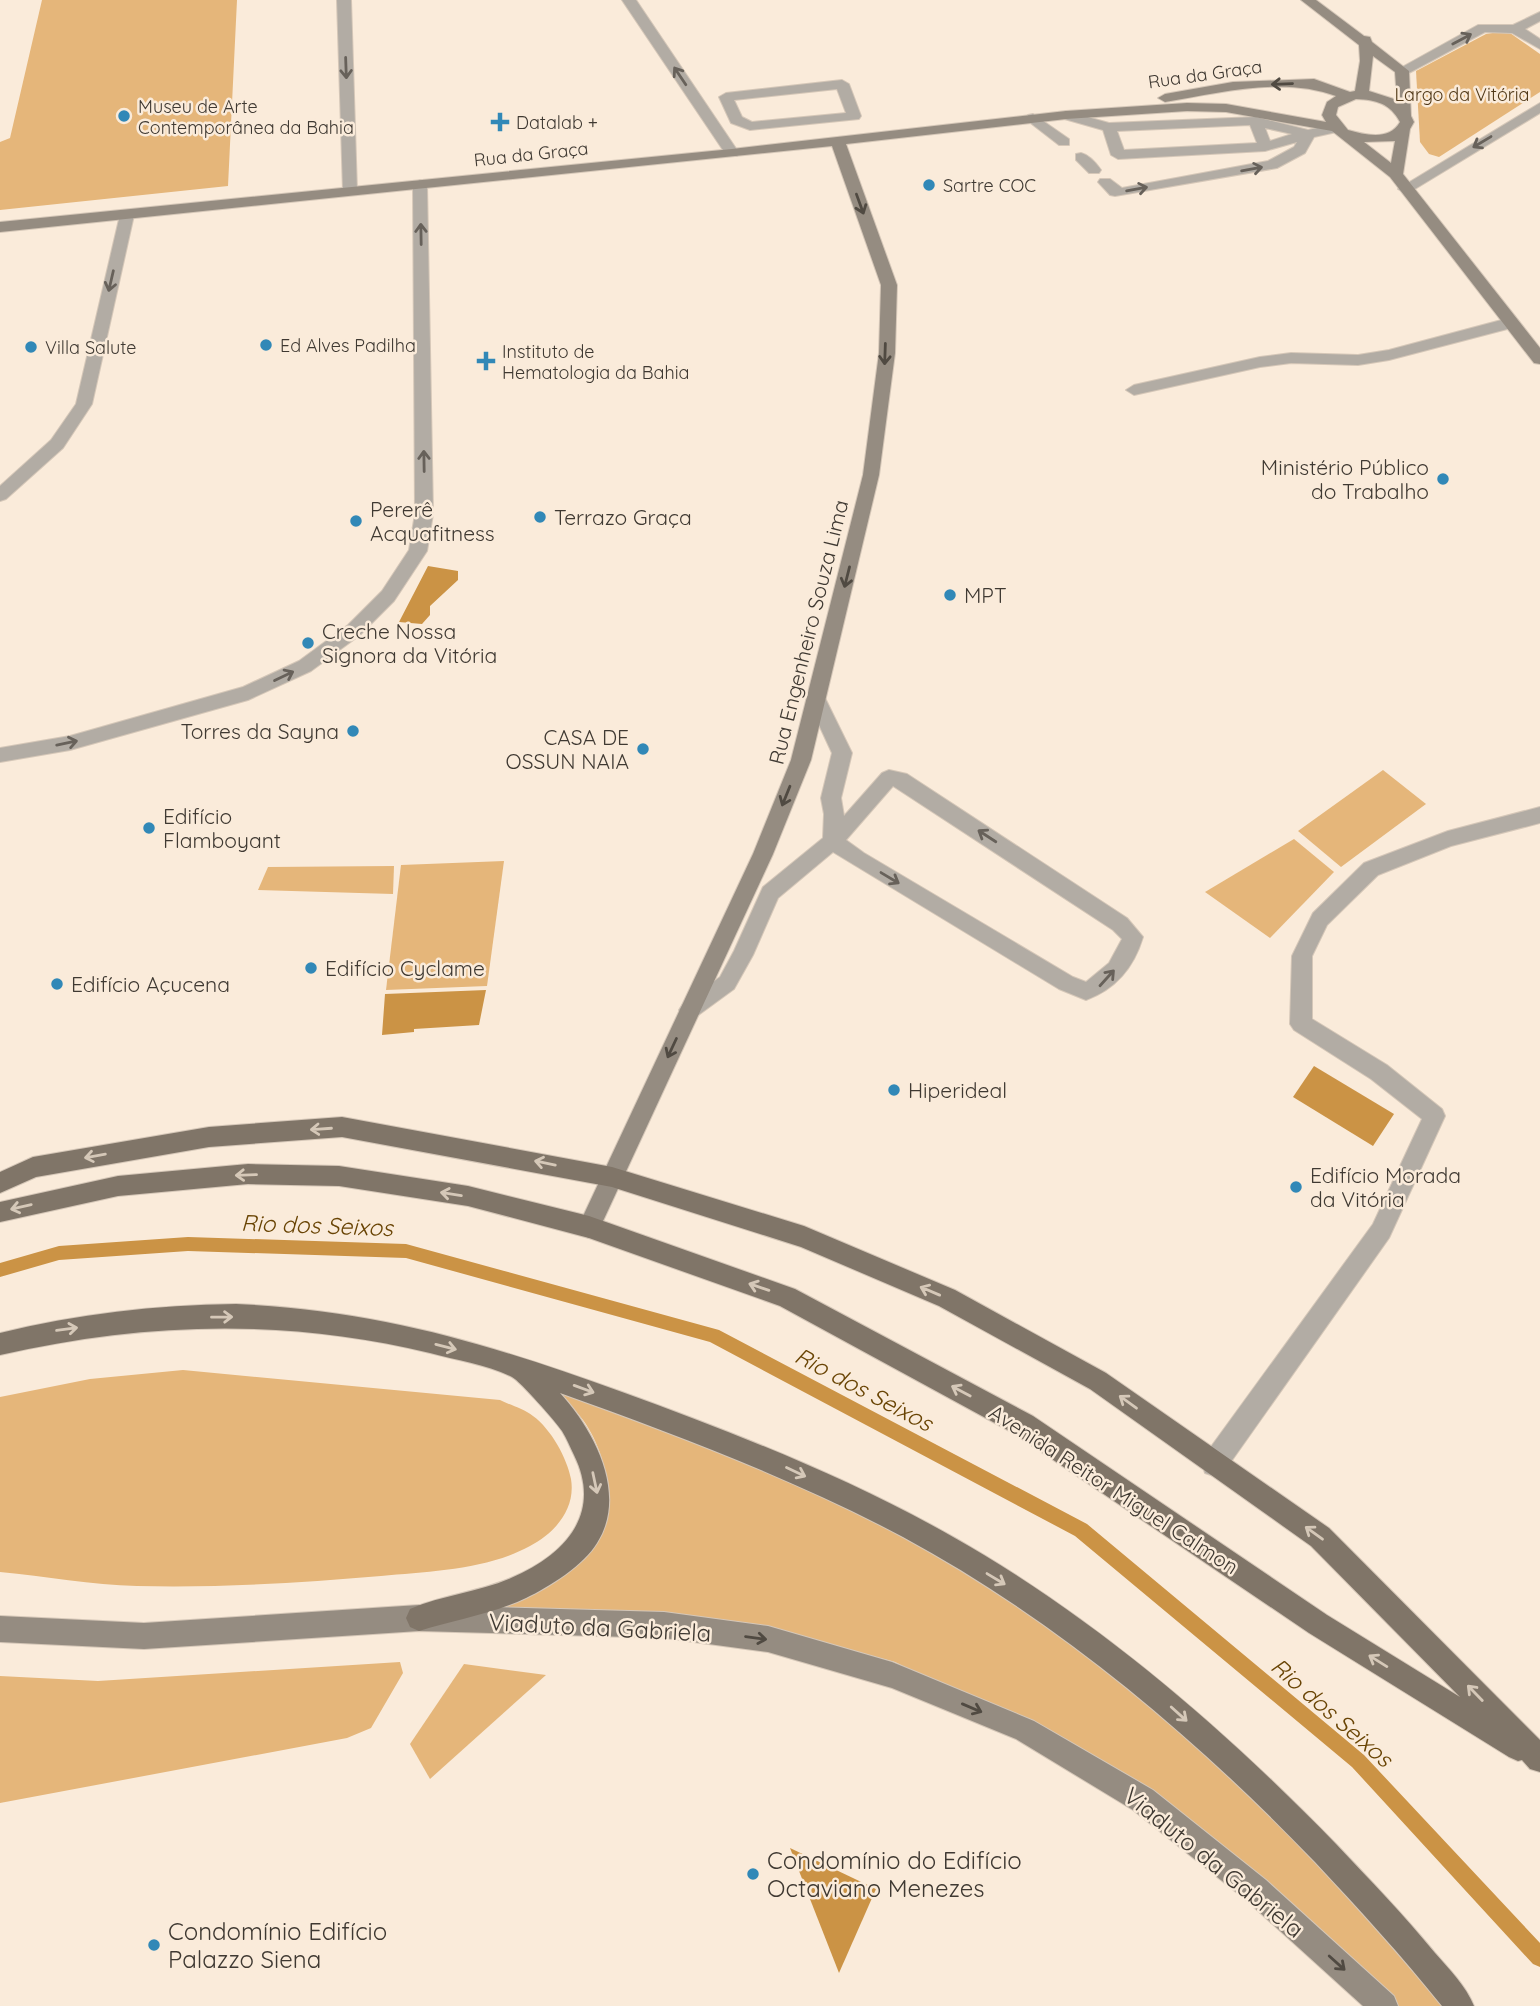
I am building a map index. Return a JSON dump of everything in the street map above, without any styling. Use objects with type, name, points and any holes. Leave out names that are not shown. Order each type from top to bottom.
[{"type":"main road","points":[[1308,0],[1402,71],[1405,122],[1396,174]]},
{"type":"main road","points":[[1364,40],[1367,61],[1354,96],[1330,106],[1329,121],[1396,174],[1509,323],[1540,359]]},
{"type":"main road","name":"Rua da Graça","points":[[0,227],[732,153],[1066,115],[1187,107],[1226,108],[1341,131],[1359,138],[1386,139],[1405,122],[1393,103],[1384,99],[1354,96],[1314,83],[1233,86],[1066,115]]},
{"type":"main road","name":"Rua Engenheiro Souza Lima","points":[[589,1227],[763,854],[801,760],[871,475],[887,353],[888,285],[837,140]]},
{"type":"main road","points":[[0,1183],[33,1167],[209,1137],[342,1127],[612,1177],[804,1237],[947,1298],[1098,1381],[1320,1536],[1540,1761]]},
{"type":"main road","name":"Avenida Reitor Miguel Calmon","points":[[0,1212],[118,1186],[248,1174],[339,1177],[468,1196],[589,1227],[787,1297],[1024,1426],[1169,1521],[1318,1624],[1540,1761]]},
{"type":"main road","points":[[0,1343],[48,1331],[153,1317],[263,1316],[376,1329],[520,1366],[677,1423],[792,1469],[917,1531],[1040,1605],[1168,1703],[1291,1815],[1420,1954],[1460,2006]]},
{"type":"main road","points":[[0,1629],[144,1636],[356,1620],[419,1618],[517,1589],[556,1566],[588,1535],[598,1501],[591,1464],[570,1422],[520,1366]]},
{"type":"main road","name":"Viaduto da Gabriela","points":[[419,1618],[664,1625],[768,1639],[892,1675],[1025,1730],[1143,1800],[1256,1890],[1384,2006]]},
{"type":"street","points":[[344,0],[350,191]]},
{"type":"street","points":[[629,0],[732,153]]},
{"type":"street","points":[[1515,29],[1540,16]]},
{"type":"street","points":[[1402,71],[1483,28],[1515,29],[1536,38]]},
{"type":"street","points":[[696,99],[842,84],[854,116],[750,126],[736,120],[726,97]]},
{"type":"street","points":[[1405,189],[1540,107]]},
{"type":"street","points":[[1066,115],[1109,127],[1256,121],[1308,134]]},
{"type":"street","points":[[1033,118],[1065,142]]},
{"type":"street","points":[[829,119],[837,140]]},
{"type":"street","points":[[1256,121],[1265,147]]},
{"type":"street","points":[[1109,127],[1118,155],[1265,147],[1308,134],[1341,131]]},
{"type":"street","points":[[1105,181],[1115,192],[1122,192],[1272,165],[1300,150],[1308,134]]},
{"type":"street","points":[[1081,157],[1094,170]]},
{"type":"street","points":[[0,755],[70,743],[248,693],[304,666],[354,630],[388,596],[418,551],[424,514],[420,184]]},
{"type":"street","points":[[0,495],[50,454],[70,431],[83,404],[127,215]]},
{"type":"street","points":[[1135,390],[1260,362],[1291,358],[1358,360],[1389,355],[1509,323]]},
{"type":"street","points":[[817,701],[842,753],[831,798],[834,814],[833,841]]},
{"type":"street","points":[[690,1010],[727,983],[743,955],[770,893],[833,841],[889,778],[900,779],[1120,923],[1133,937],[1129,953],[1100,986],[1086,991],[1066,983],[833,841]]},
{"type":"street","points":[[1214,1464],[1381,1231],[1434,1116],[1379,1072],[1301,1024],[1302,957],[1320,919],[1371,869],[1448,839],[1540,816]]},
{"type":"green space","points":[[42,0],[237,0],[228,186],[0,210],[0,142],[10,138]]},
{"type":"green space","name":"Largo da Vitória","points":[[1510,33],[1540,54],[1540,92],[1439,157],[1429,154],[1420,142],[1416,71],[1486,34]]},
{"type":"green space","points":[[1383,770],[1426,804],[1341,867],[1298,831]]},
{"type":"green space","points":[[1294,839],[1334,872],[1270,938],[1205,892]]},
{"type":"green space","points":[[504,861],[487,986],[386,990],[401,865]]},
{"type":"green space","points":[[394,866],[393,894],[258,890],[268,867]]},
{"type":"green space","points":[[183,1370],[500,1400],[533,1416],[552,1436],[562,1453],[571,1479],[572,1490],[567,1510],[548,1534],[530,1546],[495,1560],[438,1571],[228,1586],[103,1584],[0,1572],[0,1397],[90,1379]]},
{"type":"green space","points":[[555,1388],[793,1481],[913,1539],[1035,1611],[1165,1709],[1285,1821],[1447,2006],[1398,2006],[1288,1902],[957,1694],[895,1662],[839,1647],[661,1615],[495,1609],[551,1580],[578,1562],[598,1542],[605,1529],[609,1497],[598,1447],[583,1420]]},
{"type":"green space","points":[[400,1662],[403,1673],[371,1728],[347,1738],[0,1803],[0,1676],[98,1681]]},
{"type":"green space","points":[[464,1664],[546,1675],[430,1779],[410,1744]]},
{"type":"shaded area","points":[[428,566],[458,571],[458,580],[430,606],[430,615],[422,624],[399,622]]},
{"type":"shaded area","points":[[486,990],[479,1025],[414,1029],[414,1032],[382,1035],[385,994]]},
{"type":"shaded area","points":[[1314,1066],[1394,1114],[1373,1146],[1293,1097]]},
{"type":"shaded area","points":[[790,1848],[876,1889],[839,1973]]},
{"type":"waterway","name":"Rio dos Seixos","points":[[0,1270],[59,1253],[188,1244],[406,1251],[713,1335],[1081,1530],[1358,1761],[1540,1957]]},
{"type":"place","name":"Museu de Arte Contemporânea da Bahia","points":[[124,116]]},
{"type":"place","name":"Datalab +","points":[[500,122]]},
{"type":"place","name":"Sartre COC","points":[[929,185]]},
{"type":"place","name":"Ed Alves Padilha","points":[[266,345]]},
{"type":"place","name":"Villa Salute","points":[[31,347]]},
{"type":"place","name":"Instituto de Hematologia da Bahia","points":[[486,361]]},
{"type":"place","name":"Ministério Público do Trabalho","points":[[1443,479]]},
{"type":"place","name":"Terrazo Graça","points":[[540,517]]},
{"type":"place","name":"Pererê Acquafitness","points":[[356,521]]},
{"type":"place","name":"MPT","points":[[950,595]]},
{"type":"place","name":"Creche Nossa Signora da Vitória","points":[[308,643]]},
{"type":"place","name":"Torres da Sayna","points":[[353,731]]},
{"type":"place","name":"CASA DE OSSUN NAIA","points":[[643,749]]},
{"type":"place","name":"Edifício Flamboyant","points":[[149,828]]},
{"type":"place","name":"Edifício Cyclame","points":[[311,968]]},
{"type":"place","name":"Edifício Açucena","points":[[57,984]]},
{"type":"place","name":"Hiperideal","points":[[894,1090]]},
{"type":"place","name":"Edifício Morada da Vitória","points":[[1296,1187]]},
{"type":"place","name":"Condomínio do Edifício Octaviano Menezes","points":[[753,1874]]},
{"type":"place","name":"Condomínio Edifício Palazzo Siena","points":[[154,1945]]}]
